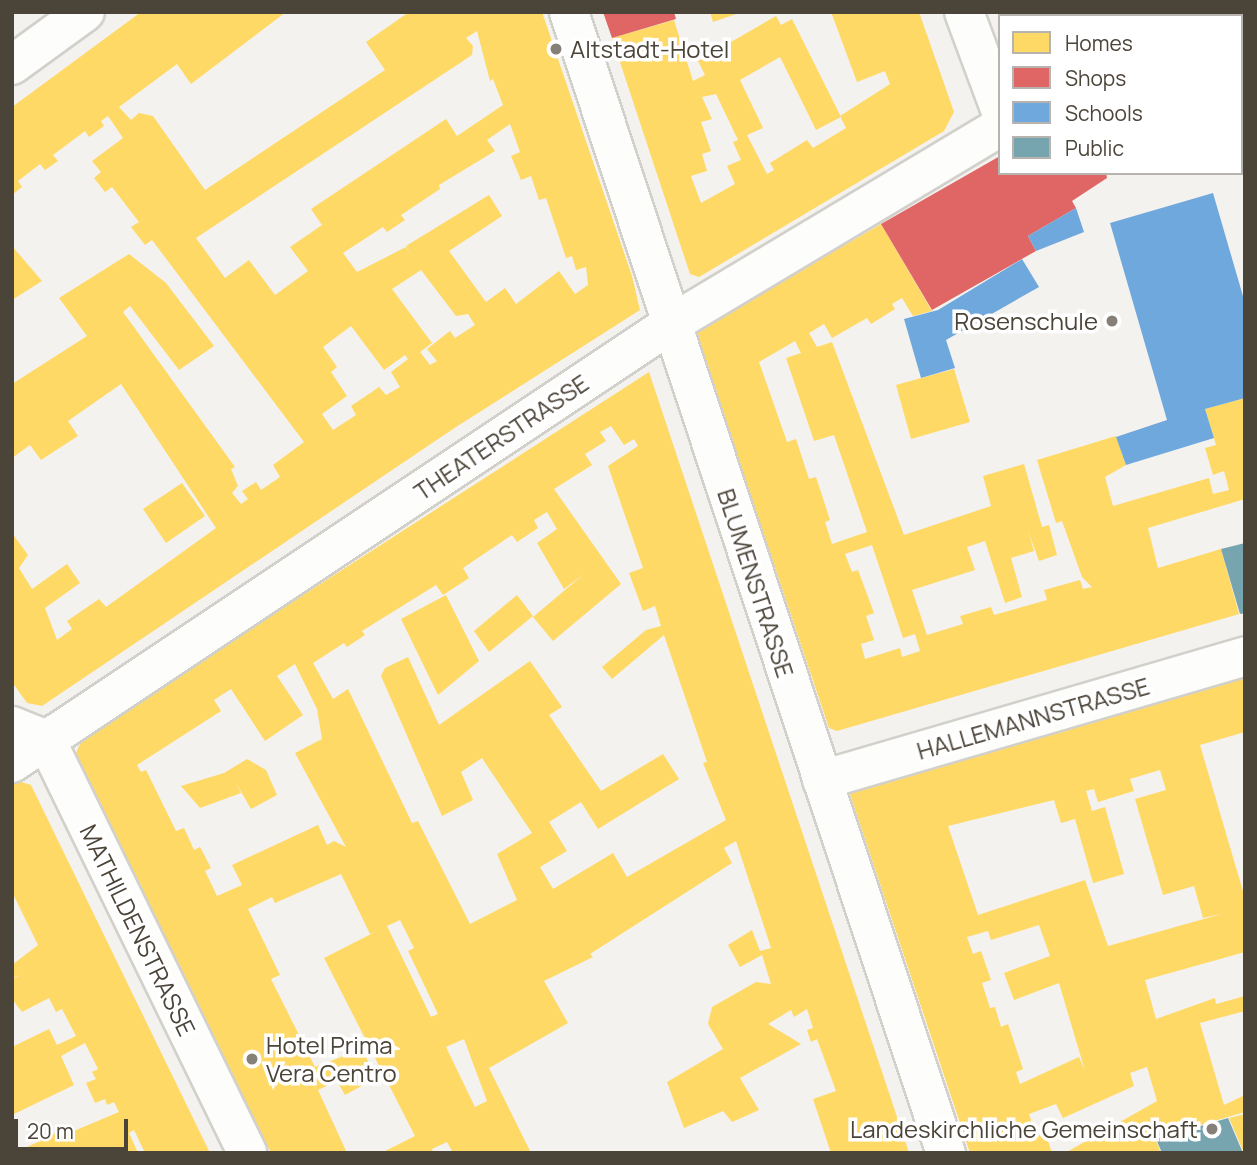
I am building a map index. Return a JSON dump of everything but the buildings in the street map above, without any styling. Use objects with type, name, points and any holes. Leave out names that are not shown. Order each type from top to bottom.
[{"type":"street","points":[[12,65],[85,12]]},
{"type":"street","name":"BLUMENSTRASSE","points":[[569,12],[946,1153]]},
{"type":"street","points":[[964,12],[998,104]]},
{"type":"street","name":"THEATERSTRASSE","points":[[12,763],[29,733],[671,324],[998,128]]},
{"type":"street","name":"HALLEMANNSTRASSE","points":[[822,780],[1245,656]]},
{"type":"street","name":"MATHILDENSTRASSE","points":[[29,733],[247,1153]]},
{"type":"place","name":"Altstadt-Hotel","points":[[556,49]]},
{"type":"place","name":"Rosenschule","points":[[1112,321]]},
{"type":"place","name":"Hotel Prima Vera Centro","points":[[252,1059]]},
{"type":"place","name":"Landeskirchliche Gemeinschaft","points":[[1212,1129]]}]
